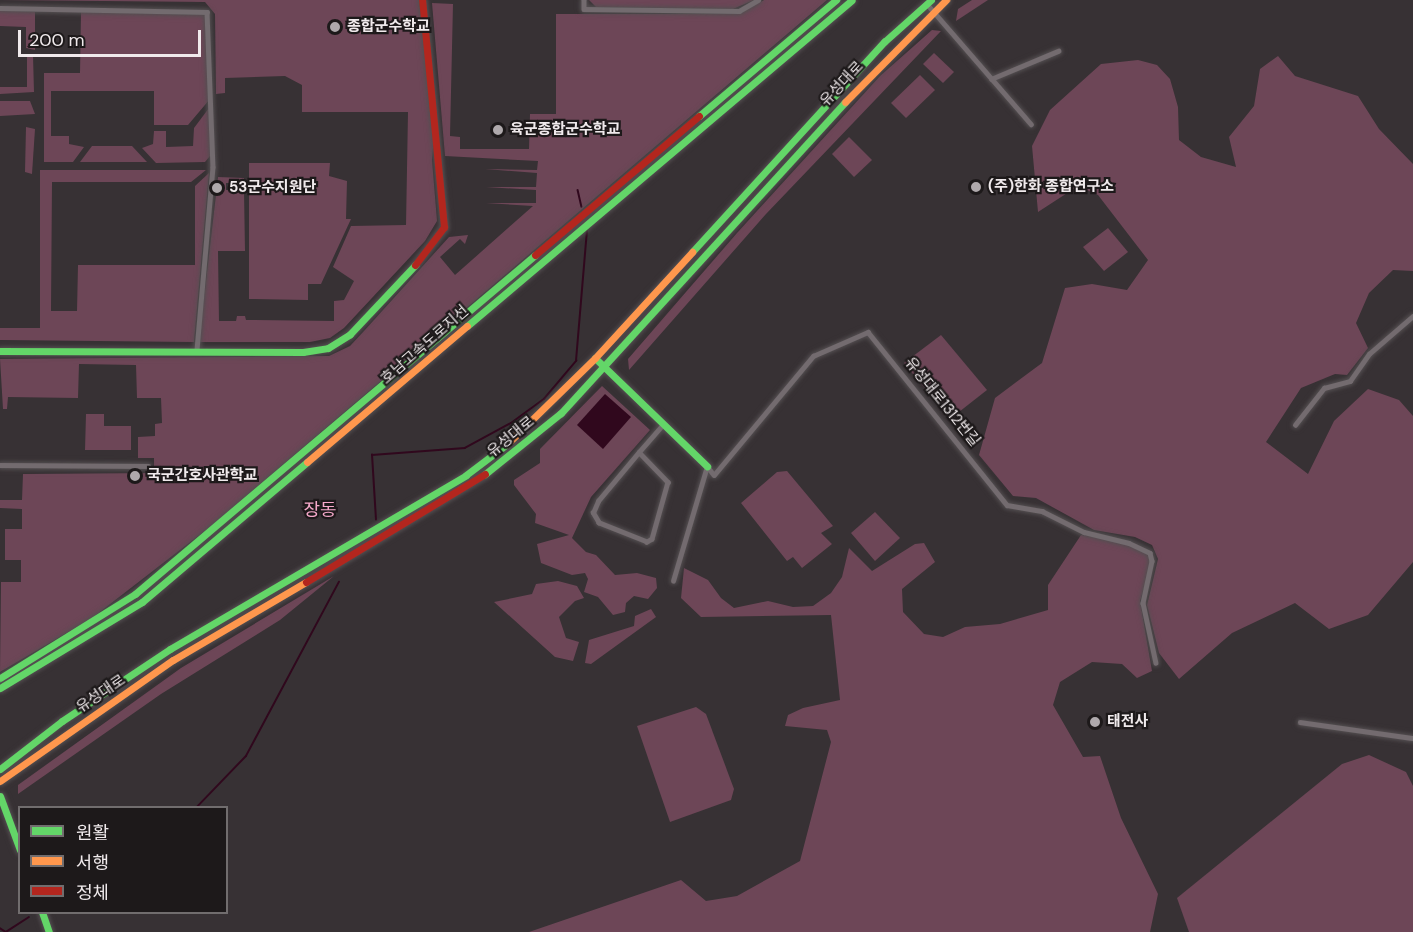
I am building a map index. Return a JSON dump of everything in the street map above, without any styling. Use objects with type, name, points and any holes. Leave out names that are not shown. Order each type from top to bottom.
[{"type":"main road","points":[[0,351],[303,352],[336,345],[350,334],[436,241],[444,221],[422,0]]},
{"type":"main road","name":"호남고속도로지선","points":[[0,678],[55,647],[144,587],[836,0]]},
{"type":"main road","name":"호남고속도로지선","points":[[0,688],[142,602],[852,0]]},
{"type":"main road","name":"유성대로","points":[[0,781],[173,660],[470,485],[515,453],[557,417],[892,51],[946,0]]},
{"type":"main road","name":"유성대로","points":[[0,769],[62,721],[170,649],[466,475],[509,443],[595,358],[884,42],[929,2]]},
{"type":"main road","points":[[595,358],[706,466]]},
{"type":"main road","points":[[0,796],[18,845]]},
{"type":"main road","points":[[43,914],[49,932]]},
{"type":"street","points":[[584,0],[584,9],[727,10],[739,10],[758,0]]},
{"type":"street","points":[[929,2],[932,11],[991,79],[1005,90],[1031,124]]},
{"type":"street","points":[[0,8],[207,12],[213,167],[196,351]]},
{"type":"street","points":[[991,79],[1058,51]]},
{"type":"street","points":[[1295,425],[1324,388],[1350,381],[1368,354],[1413,316]]},
{"type":"street","name":"유성대로1312번길","points":[[706,466],[714,475],[813,356],[868,332],[1007,505],[1042,511],[1084,532],[1137,546],[1150,553],[1152,561],[1143,603],[1156,663]]},
{"type":"street","points":[[639,452],[668,482],[652,539],[647,542],[599,523],[593,513],[598,501],[639,452],[663,424]]},
{"type":"street","points":[[0,465],[148,466]]},
{"type":"street","points":[[673,581],[706,466]]},
{"type":"street","points":[[1300,722],[1413,738]]},
{"type":"shaded area","points":[[0,0],[419,0],[434,135],[432,160],[437,221],[425,241],[344,328],[330,338],[310,342],[199,342],[218,177],[244,178],[244,183],[226,183],[226,190],[244,191],[245,251],[218,251],[219,321],[236,321],[237,316],[245,316],[246,320],[334,321],[334,301],[344,300],[354,281],[333,267],[351,226],[406,225],[408,112],[302,112],[302,85],[285,76],[225,78],[225,93],[216,94],[215,14],[205,2]]},
{"type":"shaded area","points":[[589,0],[754,0],[733,9],[596,7]]},
{"type":"shaded area","name":"국군간호사관학교","points":[[764,0],[827,0],[211,526],[92,618],[0,672],[1,582],[21,582],[21,560],[5,560],[5,529],[22,529],[22,509],[0,508],[0,500],[22,500],[23,474],[154,473],[154,458],[138,458],[138,437],[155,436],[155,424],[162,423],[161,398],[137,398],[136,365],[79,364],[78,398],[8,397],[7,409],[3,409],[0,359],[329,356],[350,346],[449,237],[468,235],[465,244],[460,239],[440,257],[455,275],[533,206],[486,203],[536,203],[536,190],[486,187],[536,187],[537,173],[485,169],[537,170],[538,161],[445,156],[432,3],[453,4],[450,136],[460,137],[460,149],[529,149],[530,114],[556,114],[556,14],[740,14]]},
{"type":"shaded area","points":[[972,0],[988,0],[956,21],[958,9]]},
{"type":"shaded area","points":[[0,10],[35,12],[35,50],[26,48],[26,27],[0,26]]},
{"type":"shaded area","points":[[81,12],[205,15],[210,99],[188,125],[154,125],[154,91],[51,91],[51,136],[69,136],[69,144],[84,147],[73,162],[44,162],[44,73],[80,73]]},
{"type":"shaded area","points":[[932,30],[941,31],[766,214],[629,370],[628,359],[737,233],[880,76]]},
{"type":"shaded area","points":[[934,53],[954,72],[943,83],[923,64]]},
{"type":"shaded area","points":[[33,55],[34,92],[0,94],[0,87],[27,87],[27,57]]},
{"type":"shaded area","points":[[1278,56],[1295,76],[1358,96],[1379,129],[1413,164],[1413,271],[1393,270],[1369,293],[1356,323],[1368,348],[1347,375],[1335,374],[1301,388],[1266,442],[1308,474],[1334,421],[1368,389],[1399,400],[1413,416],[1413,562],[1368,615],[1329,629],[1295,603],[1232,633],[1179,679],[1159,653],[1147,605],[1158,559],[1152,545],[1135,537],[1094,530],[1036,498],[1013,496],[979,455],[995,398],[1042,363],[1065,288],[1092,284],[1127,290],[1148,260],[1098,195],[1078,186],[1038,212],[1032,146],[1050,110],[1101,64],[1138,60],[1157,65],[1170,79],[1178,107],[1179,140],[1201,157],[1236,167],[1229,137],[1254,106],[1260,69]]},
{"type":"shaded area","points":[[920,75],[935,90],[906,118],[891,103]]},
{"type":"shaded area","points":[[0,101],[30,101],[35,114],[0,116]]},
{"type":"shaded area","points":[[209,108],[210,156],[205,162],[156,163],[142,148],[153,144],[154,131],[166,131],[166,147],[193,146],[194,128]]},
{"type":"shaded area","points":[[26,127],[35,129],[32,174],[25,172]]},
{"type":"shaded area","points":[[849,137],[872,160],[854,177],[832,154]]},
{"type":"shaded area","points":[[92,146],[132,146],[147,162],[80,162]]},
{"type":"shaded area","points":[[249,163],[330,163],[329,176],[347,181],[346,219],[351,219],[321,284],[308,284],[308,300],[249,299]]},
{"type":"shaded area","points":[[40,170],[206,170],[191,182],[52,182],[51,311],[77,311],[78,265],[195,265],[195,186],[209,173],[194,342],[0,340],[0,328],[40,328]]},
{"type":"shaded area","points":[[1108,228],[1128,252],[1104,271],[1083,247]]},
{"type":"shaded area","points":[[941,335],[987,390],[950,419],[904,363]]},
{"type":"shaded area","points":[[602,386],[650,430],[591,497],[572,538],[586,552],[596,555],[615,575],[637,573],[656,578],[657,588],[648,599],[634,596],[626,603],[625,612],[613,615],[598,597],[584,592],[588,579],[585,573],[572,575],[541,563],[537,544],[569,535],[535,523],[536,514],[514,485],[514,480],[540,463],[540,449]]},
{"type":"shaded area","points":[[605,394],[631,417],[603,449],[577,425]]},
{"type":"shaded area","points":[[86,414],[104,414],[104,426],[131,426],[131,450],[85,450]]},
{"type":"shaded area","points":[[787,471],[833,526],[821,533],[832,544],[802,568],[793,557],[787,561],[741,503],[777,472]]},
{"type":"shaded area","points":[[875,512],[900,538],[875,561],[851,533]]},
{"type":"shaded area","points":[[1081,535],[1135,544],[1149,551],[1153,559],[1140,601],[1152,671],[1137,678],[1122,664],[1092,662],[1060,682],[1053,705],[1083,757],[1100,756],[1121,818],[1158,894],[1150,932],[529,932],[681,880],[706,901],[737,896],[800,861],[831,742],[827,730],[785,726],[788,715],[803,708],[840,700],[831,615],[701,617],[681,598],[684,568],[708,580],[721,598],[734,608],[768,601],[793,607],[813,606],[831,593],[842,577],[849,548],[872,571],[915,544],[924,543],[935,562],[902,589],[903,612],[924,634],[943,637],[965,627],[1000,624],[1048,610],[1048,585]]},
{"type":"shaded area","points":[[334,576],[280,620],[161,694],[18,794],[18,785],[181,668]]},
{"type":"shaded area","points":[[558,581],[577,586],[584,598],[575,601],[559,617],[566,638],[579,642],[573,661],[555,657],[494,602],[532,594],[536,584]]},
{"type":"shaded area","points":[[651,609],[656,617],[591,664],[585,663],[589,640],[634,626],[635,616]]},
{"type":"shaded area","points":[[696,707],[706,714],[734,789],[731,800],[670,822],[637,726]]},
{"type":"shaded area","points":[[1369,755],[1406,772],[1413,786],[1413,932],[1189,932],[1177,898],[1342,764]]},
{"type":"waterway","points":[[578,190],[582,207]]},
{"type":"waterway","points":[[376,520],[372,455],[465,448],[511,423],[544,399],[576,361],[587,231]]},
{"type":"waterway","points":[[198,806],[246,756],[339,582]]},
{"type":"waterway","points":[[0,928],[6,932],[29,917]]},
{"type":"traffic: fast","points":[[699,116],[836,0]]},
{"type":"traffic: fast","points":[[467,326],[852,0]]},
{"type":"traffic: fast","points":[[692,252],[884,42],[931,0]]},
{"type":"traffic: fast","points":[[485,474],[561,413],[845,102]]},
{"type":"traffic: fast","points":[[0,678],[135,594],[535,255]]},
{"type":"traffic: fast","points":[[0,351],[303,352],[328,348],[350,334],[415,265]]},
{"type":"traffic: fast","points":[[595,358],[707,466]]},
{"type":"traffic: fast","points":[[0,769],[62,721],[170,649],[466,475],[507,444]]},
{"type":"traffic: fast","points":[[0,688],[142,602],[307,462]]},
{"type":"traffic: fast","points":[[0,796],[18,845]]},
{"type":"traffic: fast","points":[[43,914],[49,932]]},
{"type":"traffic: slow","points":[[845,102],[946,0]]},
{"type":"traffic: slow","points":[[507,444],[595,358],[692,252]]},
{"type":"traffic: slow","points":[[307,462],[467,326]]},
{"type":"traffic: slow","points":[[0,781],[173,660],[306,582]]},
{"type":"traffic: jam","points":[[415,265],[444,227],[422,0]]},
{"type":"traffic: jam","points":[[535,255],[699,116]]},
{"type":"traffic: jam","points":[[306,582],[485,474]]},
{"type":"place","name":"종합군수학교","points":[[335,27]]},
{"type":"place","name":"육군종합군수학교","points":[[498,130]]},
{"type":"place","name":"(주)한화 종합연구소","points":[[976,187]]},
{"type":"place","name":"53군수지원단","points":[[217,188]]},
{"type":"place","name":"국군간호사관학교","points":[[135,476]]},
{"type":"place","name":"태전사","points":[[1095,722]]},
{"type":"district","name":"장동","points":[[320,510]]}]
